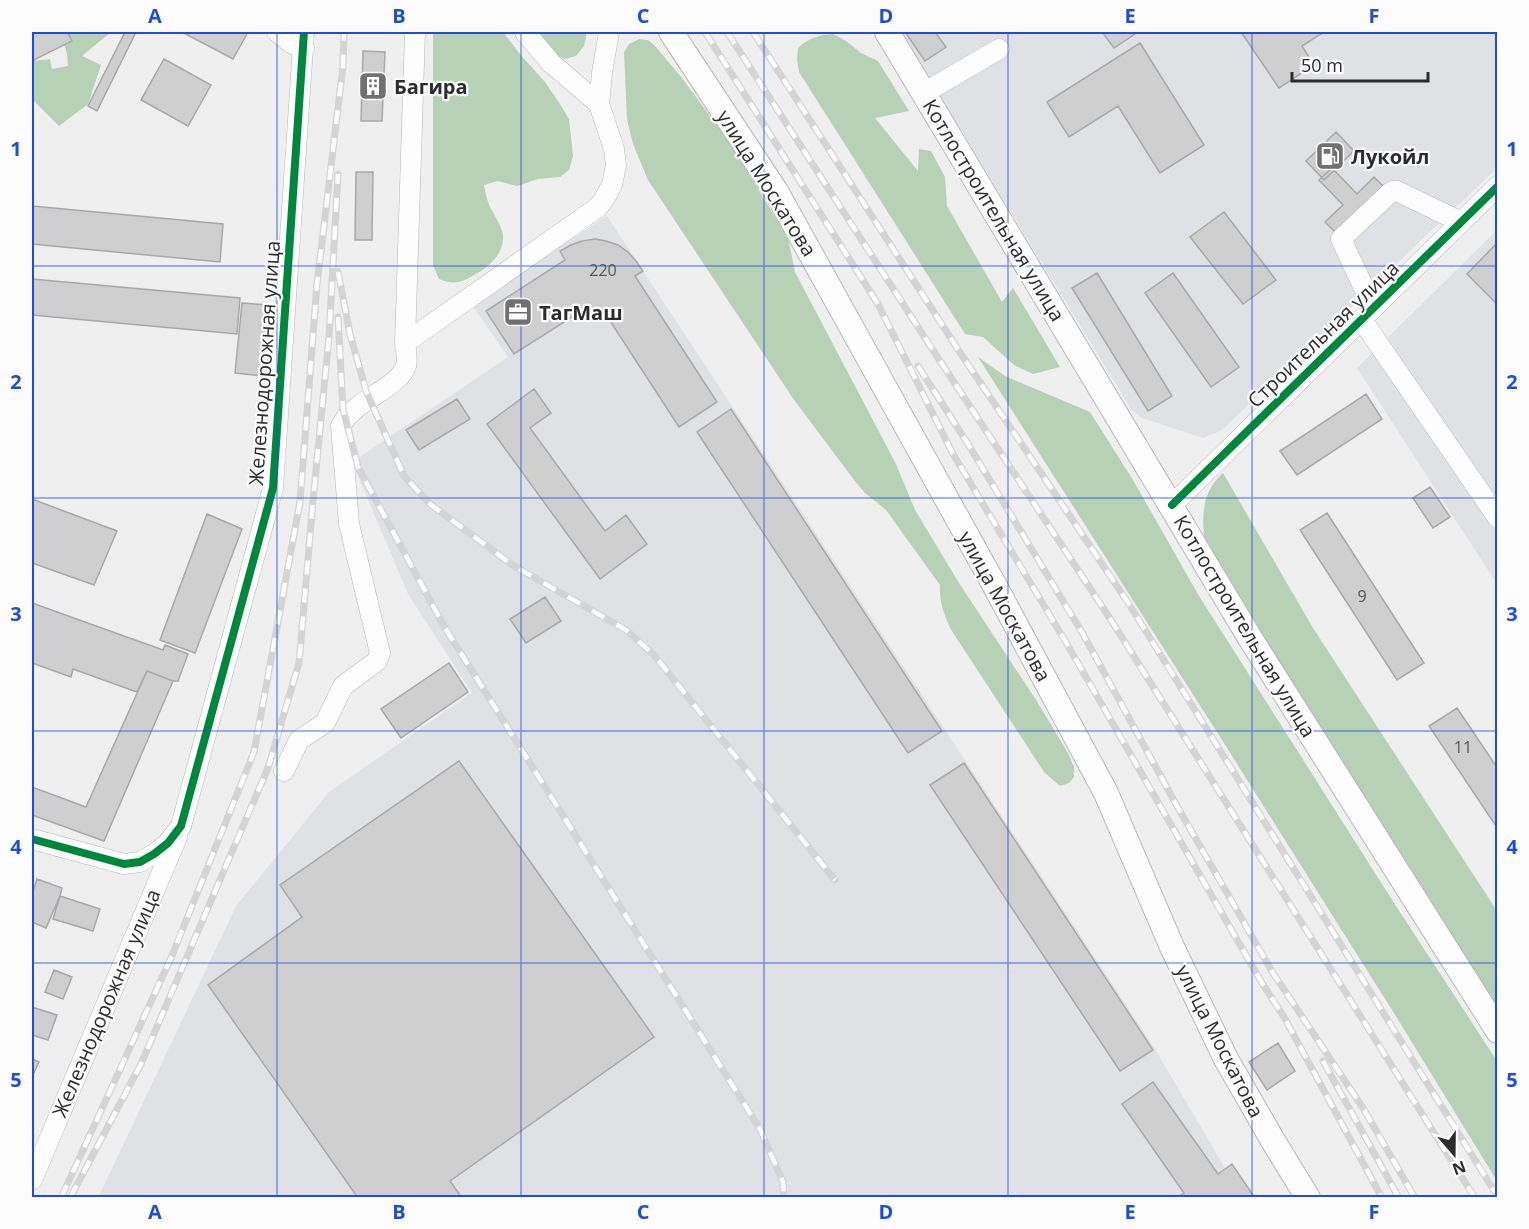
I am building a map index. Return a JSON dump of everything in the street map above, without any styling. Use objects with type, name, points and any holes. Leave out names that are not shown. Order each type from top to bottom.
[{"type":"main road","name":"улица Москатова","points":[[671,32],[777,193],[990,578],[1106,793],[1172,947],[1226,1059],[1308,1197]]},
{"type":"main road","name":"Котлостроительная улица","points":[[887,32],[1250,638],[1497,1031]]},
{"type":"street","points":[[277,32],[291,43],[304,40]]},
{"type":"street","points":[[284,771],[299,740],[325,723],[343,686],[377,661],[380,653],[349,524],[341,426],[344,418],[351,411],[394,381],[402,374],[406,365],[416,32]]},
{"type":"street","points":[[525,32],[551,63],[598,104]]},
{"type":"street","points":[[405,343],[597,208],[603,201],[612,185],[616,165],[614,149],[598,104],[609,32]]},
{"type":"street","name":"Железнодорожная улица","points":[[32,1180],[182,826],[273,488],[304,40]]},
{"type":"street","points":[[924,93],[999,49]]},
{"type":"street","name":"Строительная улица","points":[[1172,505],[1497,186]]},
{"type":"street","points":[[1377,305],[1363,286],[1341,239],[1392,191],[1397,190],[1461,222]]},
{"type":"street","points":[[1362,320],[1497,518]]},
{"type":"street","name":"Железнодорожная улица","points":[[32,839],[124,864],[140,862],[154,854],[168,843],[182,826]]},
{"type":"shaded area","points":[[901,32],[1497,32],[1497,168],[1222,430],[1203,438],[1142,418],[1131,409]]},
{"type":"shaded area","points":[[607,216],[1155,1049],[1242,1197],[98,1198],[236,906],[329,792],[472,693],[408,594],[352,462],[508,357],[472,305]]},
{"type":"shaded area","points":[[1497,230],[1497,584],[1357,368]]},
{"type":"green space","points":[[52,32],[111,32],[82,56],[101,65],[88,104],[59,126],[32,99],[32,61],[50,59],[52,69],[68,66],[65,47]]},
{"type":"green space","points":[[433,32],[503,32],[545,82],[569,119],[573,156],[569,170],[560,177],[538,179],[517,186],[498,181],[484,185],[489,204],[502,230],[503,243],[490,264],[469,278],[457,282],[439,279],[433,265]]},
{"type":"green space","points":[[538,32],[587,32],[584,46],[576,56],[565,59],[557,56]]},
{"type":"green space","points":[[833,34],[861,53],[878,61],[909,111],[875,118],[918,171],[919,149],[931,151],[945,177],[947,206],[1002,302],[1013,288],[1060,367],[1033,374],[1014,365],[983,337],[965,334],[799,72],[798,48],[814,38]]},
{"type":"green space","points":[[639,39],[648,40],[655,46],[682,78],[730,143],[788,238],[795,272],[896,464],[915,510],[1068,753],[1074,767],[1074,777],[1069,783],[1060,786],[1044,772],[950,628],[941,602],[940,585],[886,510],[865,493],[854,480],[792,397],[648,180],[633,144],[627,119],[624,52],[629,44]]},
{"type":"green space","points":[[978,357],[1005,376],[1090,412],[1133,480],[1199,596],[1497,1061],[1497,1181],[1222,740]]},
{"type":"green space","points":[[1223,473],[1313,628],[1497,911],[1497,1007],[1277,665],[1204,536],[1205,502],[1211,487]]},
{"type":"building","points":[[32,32],[67,32],[72,41],[34,60]]},
{"type":"building","points":[[125,32],[136,32],[97,111],[88,106]]},
{"type":"building","points":[[182,32],[248,32],[233,59]]},
{"type":"building","points":[[905,32],[935,32],[946,47],[925,61]]},
{"type":"building","points":[[1102,32],[1138,32],[1114,48]]},
{"type":"building","points":[[1241,32],[1324,32],[1302,46],[1314,65],[1279,88]]},
{"type":"building","points":[[1140,43],[1204,145],[1160,173],[1118,106],[1069,137],[1047,102]]},
{"type":"building","name":"Багира","points":[[363,51],[385,52],[382,121],[361,121]]},
{"type":"building","points":[[164,59],[211,85],[188,126],[141,100]]},
{"type":"building","name":"Лукойл","points":[[1336,132],[1354,151],[1324,180],[1306,161]]},
{"type":"building","points":[[1332,168],[1357,194],[1374,177],[1387,190],[1339,236],[1325,222],[1343,205],[1319,180]]},
{"type":"building","points":[[356,172],[373,172],[372,240],[355,240]]},
{"type":"building","points":[[32,206],[223,224],[220,262],[32,244]]},
{"type":"building","points":[[1224,212],[1276,280],[1243,304],[1190,237]]},
{"type":"building","points":[[595,239],[618,245],[636,261],[643,271],[635,276],[717,402],[679,427],[603,310],[592,317],[586,308],[514,354],[486,311],[565,260],[560,251],[582,241]]},
{"type":"building","points":[[1496,244],[1498,300],[1495,302],[1467,274]]},
{"type":"building","points":[[1097,273],[1172,396],[1148,411],[1072,288]]},
{"type":"building","points":[[1173,273],[1239,367],[1211,387],[1145,293]]},
{"type":"building","points":[[32,279],[240,298],[237,334],[32,315]]},
{"type":"building","points":[[242,303],[268,305],[262,376],[235,373]]},
{"type":"building","points":[[534,389],[551,413],[530,428],[605,531],[626,515],[647,544],[600,579],[487,424]]},
{"type":"building","points":[[1366,394],[1382,419],[1297,475],[1280,451]]},
{"type":"building","points":[[457,399],[470,419],[419,450],[406,430]]},
{"type":"building","points":[[731,409],[942,731],[908,753],[697,432]]},
{"type":"building","points":[[1430,487],[1450,517],[1433,528],[1413,498]]},
{"type":"building","points":[[32,499],[117,531],[94,585],[32,563]]},
{"type":"building","points":[[1327,513],[1424,663],[1397,680],[1300,530]]},
{"type":"building","points":[[207,514],[242,529],[195,653],[160,640]]},
{"type":"building","points":[[545,597],[561,621],[526,643],[510,619]]},
{"type":"building","points":[[32,603],[163,650],[165,645],[188,654],[178,681],[147,671],[137,692],[73,669],[71,677],[32,663]]},
{"type":"building","points":[[449,663],[468,692],[401,738],[381,709]]},
{"type":"building","points":[[147,671],[173,681],[104,841],[32,815],[32,787],[86,807]]},
{"type":"building","points":[[1457,708],[1498,769],[1498,829],[1429,726]]},
{"type":"building","points":[[459,761],[654,1037],[450,1181],[462,1198],[358,1198],[208,985],[302,917],[280,885]]},
{"type":"building","points":[[964,763],[1153,1050],[1120,1071],[930,785]]},
{"type":"building","points":[[37,879],[62,888],[46,928],[32,922],[32,894]]},
{"type":"building","points":[[60,896],[100,909],[93,931],[53,919]]},
{"type":"building","points":[[54,970],[72,977],[63,999],[45,992]]},
{"type":"building","points":[[32,1007],[57,1015],[48,1040],[32,1035]]},
{"type":"building","points":[[1278,1043],[1295,1071],[1267,1090],[1249,1062]]},
{"type":"building","points":[[32,1059],[39,1062],[32,1077]]},
{"type":"building","points":[[1153,1082],[1218,1174],[1232,1164],[1255,1198],[1177,1198],[1184,1193],[1122,1104]]},
{"type":"railway","points":[[61,1198],[171,958],[254,752],[300,502],[317,284],[343,66],[344,32]]},
{"type":"railway","points":[[705,32],[878,304],[953,454],[1067,644],[1262,983],[1284,1017],[1382,1198]]},
{"type":"railway","points":[[727,32],[1111,620],[1475,1198]]},
{"type":"railway","points":[[753,32],[961,354],[1127,601],[1498,1197]]},
{"type":"railway","points":[[70,1198],[141,1064],[268,768],[299,663],[329,337],[338,174]]},
{"type":"railway","points":[[338,272],[350,334],[366,391],[404,476],[430,504],[514,566],[626,630],[654,655],[835,880]]},
{"type":"railway","points":[[338,317],[343,409],[358,467],[445,628],[760,1129],[783,1182],[784,1198]]},
{"type":"railway","points":[[918,366],[1083,634],[1177,806],[1273,973],[1363,1108],[1415,1198]]},
{"type":"railway","points":[[1323,1061],[1399,1198]]},
{"type":"cycle path","points":[[32,839],[124,864],[140,862],[154,854],[168,843],[181,826],[273,488],[304,32]]},
{"type":"cycle path","points":[[1172,505],[1498,186]]},
{"type":"place","name":"Багира","points":[[373,86]]},
{"type":"place","name":"Лукойл","points":[[1330,156]]},
{"type":"place","name":"ТагМаш","points":[[518,312]]}]
